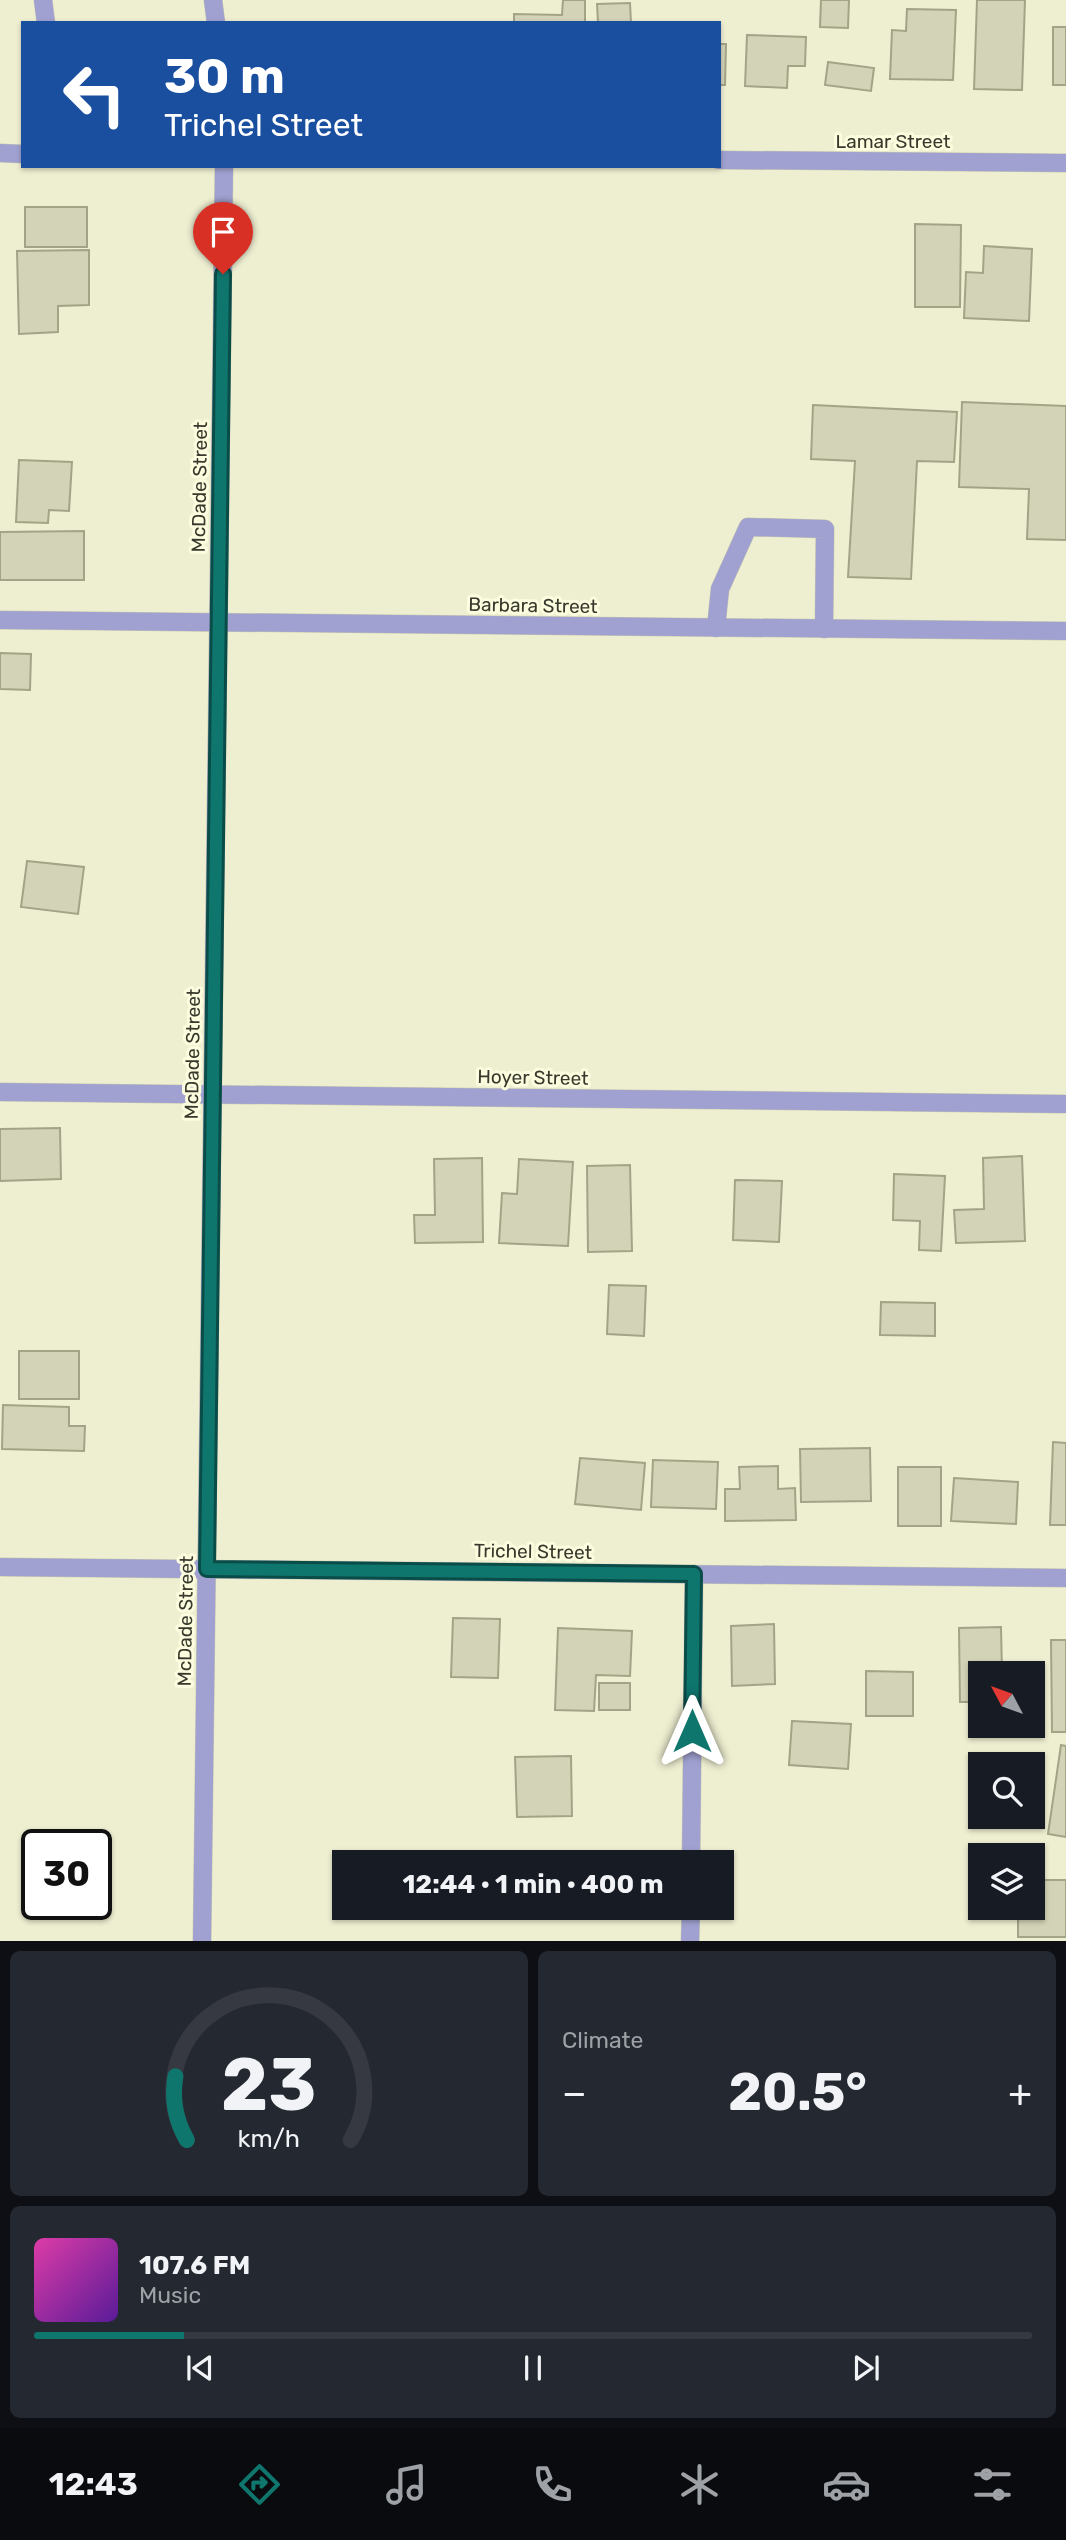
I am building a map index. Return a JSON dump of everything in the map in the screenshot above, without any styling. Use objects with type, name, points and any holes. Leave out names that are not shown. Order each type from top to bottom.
[{"type":"street","points":[[43,0],[46,21]]},
{"type":"street","points":[[213,0],[216,21]]},
{"type":"street","points":[[0,153],[21,154]]},
{"type":"street","name":"Lamar Street","points":[[721,160],[1066,163]]},
{"type":"street","name":"McDade Street","points":[[202,1941],[224,168]]},
{"type":"street","points":[[716,628],[720,589],[748,527],[825,529],[824,629]]},
{"type":"street","name":"Barbara Street","points":[[0,620],[1066,631]]},
{"type":"street","name":"Hoyer Street","points":[[0,1092],[1066,1104]]},
{"type":"street","name":"Trichel Street","points":[[0,1567],[1066,1577]]},
{"type":"street","points":[[691,1850],[694,1574]]},
{"type":"street","points":[[690,1941],[691,1920]]},
{"type":"building","points":[[563,0],[585,0],[585,21],[514,21],[514,14],[562,15]]},
{"type":"building","points":[[821,0],[849,0],[848,28],[820,27]]},
{"type":"building","points":[[977,0],[1025,0],[1022,90],[974,89]]},
{"type":"building","points":[[630,3],[631,21],[598,21],[597,4]]},
{"type":"building","points":[[907,9],[956,10],[953,80],[890,79],[892,30],[906,31]]},
{"type":"building","points":[[1053,27],[1066,27],[1066,85],[1053,85]]},
{"type":"building","points":[[747,35],[806,37],[805,66],[788,66],[787,88],[745,86]]},
{"type":"building","points":[[721,44],[726,44],[725,85],[721,85]]},
{"type":"building","points":[[828,62],[874,68],[871,91],[825,85]]},
{"type":"building","points":[[25,207],[87,207],[87,247],[25,247]]},
{"type":"building","points":[[915,224],[961,225],[960,307],[915,307]]},
{"type":"building","points":[[984,246],[1032,249],[1029,321],[964,318],[966,272],[983,273]]},
{"type":"building","points":[[89,250],[89,305],[58,306],[58,332],[19,334],[17,251]]},
{"type":"building","points":[[962,402],[1066,406],[1066,540],[1027,539],[1029,489],[959,487]]},
{"type":"building","points":[[813,405],[957,412],[954,462],[917,461],[911,579],[848,577],[855,461],[811,459]]},
{"type":"building","points":[[19,460],[72,462],[69,511],[49,510],[48,523],[16,522]]},
{"type":"building","points":[[84,531],[84,580],[0,580],[0,532]]},
{"type":"building","points":[[0,653],[31,654],[30,690],[0,689]]},
{"type":"building","points":[[27,861],[84,867],[78,914],[21,907]]},
{"type":"building","points":[[60,1128],[61,1179],[0,1181],[0,1129]]},
{"type":"building","points":[[1022,1156],[1025,1241],[956,1243],[954,1210],[984,1209],[983,1158]]},
{"type":"building","points":[[482,1158],[483,1242],[415,1243],[414,1215],[435,1215],[434,1159]]},
{"type":"building","points":[[519,1159],[573,1162],[568,1246],[499,1243],[502,1193],[517,1194]]},
{"type":"building","points":[[630,1165],[632,1251],[588,1252],[587,1166]]},
{"type":"building","points":[[894,1174],[945,1176],[941,1251],[919,1250],[920,1221],[893,1220]]},
{"type":"building","points":[[735,1180],[782,1181],[779,1242],[733,1240]]},
{"type":"building","points":[[609,1285],[646,1286],[644,1336],[607,1334]]},
{"type":"building","points":[[881,1302],[935,1303],[935,1336],[880,1335]]},
{"type":"building","points":[[19,1351],[79,1351],[79,1399],[19,1399]]},
{"type":"building","points":[[3,1405],[69,1407],[69,1426],[85,1426],[84,1451],[2,1449]]},
{"type":"building","points":[[1053,1442],[1066,1443],[1066,1525],[1050,1525]]},
{"type":"building","points":[[870,1448],[871,1501],[801,1502],[800,1449]]},
{"type":"building","points":[[580,1458],[645,1463],[641,1510],[575,1504]]},
{"type":"building","points":[[653,1460],[718,1462],[716,1509],[651,1507]]},
{"type":"building","points":[[778,1466],[778,1489],[795,1488],[796,1520],[725,1521],[725,1489],[740,1489],[739,1467]]},
{"type":"building","points":[[898,1467],[941,1467],[941,1526],[898,1526]]},
{"type":"building","points":[[954,1478],[1018,1482],[1016,1524],[951,1521]]},
{"type":"building","points":[[453,1618],[500,1619],[498,1678],[451,1677]]},
{"type":"building","points":[[774,1624],[775,1684],[732,1686],[731,1626]]},
{"type":"building","points":[[1001,1627],[1002,1661],[968,1661],[968,1702],[960,1702],[959,1628]]},
{"type":"building","points":[[558,1628],[632,1631],[630,1676],[596,1675],[594,1711],[555,1710]]},
{"type":"building","points":[[1051,1640],[1066,1640],[1066,1732],[1052,1732]]},
{"type":"building","points":[[866,1671],[913,1672],[913,1716],[866,1716]]},
{"type":"building","points":[[599,1683],[630,1683],[630,1710],[599,1710]]},
{"type":"building","points":[[792,1721],[851,1724],[848,1769],[789,1765]]},
{"type":"building","points":[[1061,1745],[1066,1746],[1066,1837],[1048,1834]]},
{"type":"building","points":[[571,1756],[572,1816],[517,1817],[515,1757]]},
{"type":"building","points":[[1045,1880],[1066,1880],[1066,1937],[1018,1937],[1018,1920],[1045,1920]]},
{"type":"route","points":[[223,274],[207,1569],[694,1574],[692,1731]]}]
